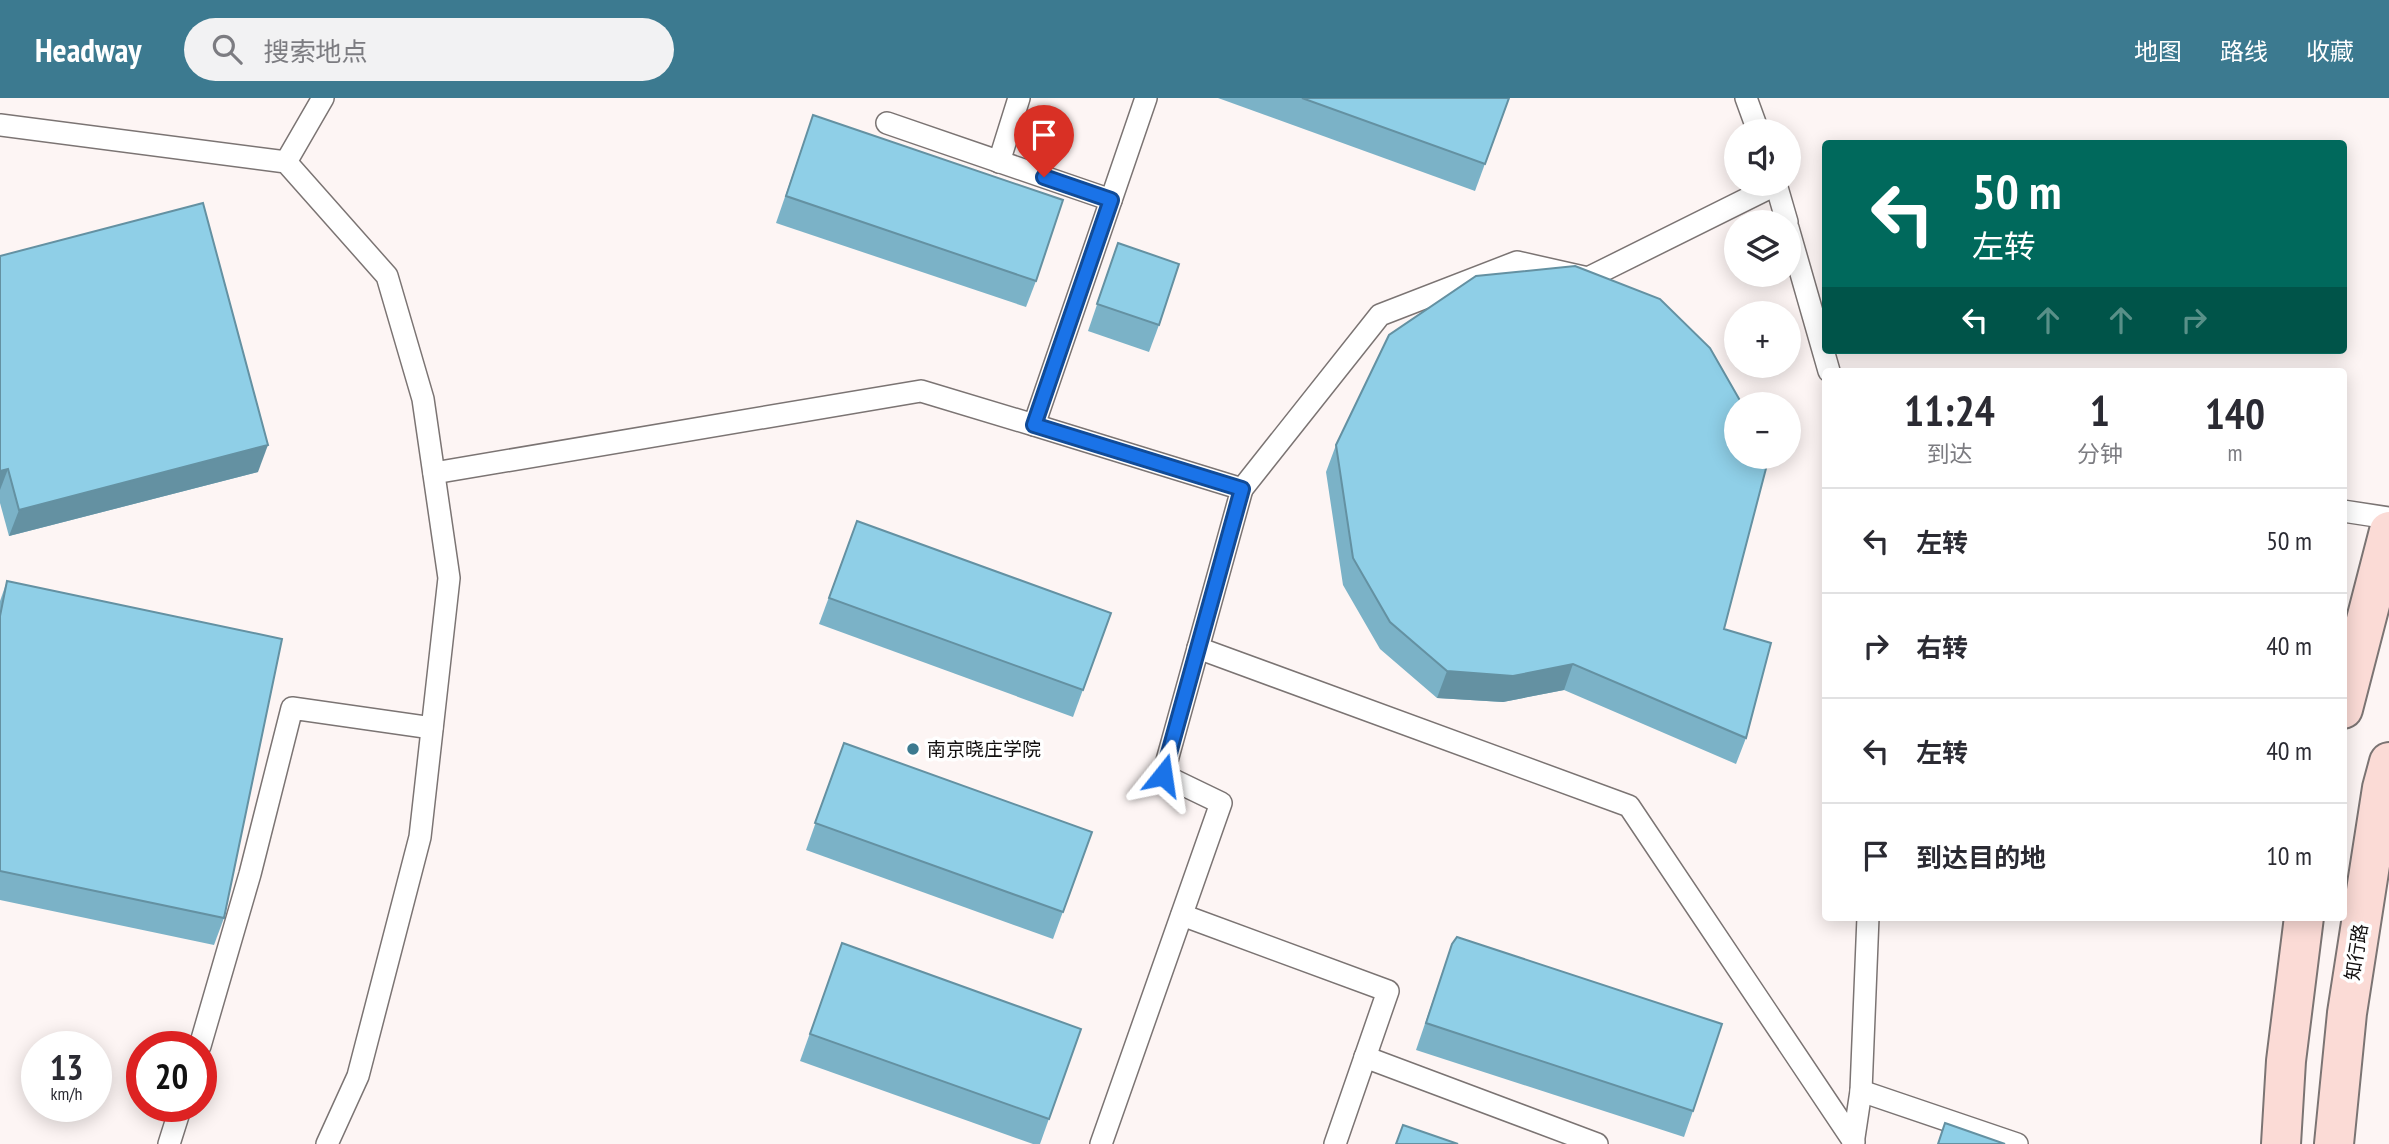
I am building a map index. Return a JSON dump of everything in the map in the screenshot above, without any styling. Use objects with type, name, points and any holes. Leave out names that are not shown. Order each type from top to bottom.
[{"type":"street","points":[[2347,694],[2389,531]]},
{"type":"street","name":"知行路","points":[[2334,1144],[2347,1013],[2382,788],[2389,762]]},
{"type":"street","points":[[2281,1144],[2286,1061],[2304,921]]},
{"type":"lane","points":[[286,162],[323,98]]},
{"type":"lane","points":[[999,162],[1018,98]]},
{"type":"lane","points":[[1034,425],[1146,98]]},
{"type":"lane","points":[[1746,98],[1754,119]]},
{"type":"lane","points":[[887,123],[1111,200]]},
{"type":"lane","points":[[0,125],[286,162],[387,276],[423,400],[449,578],[416,851],[358,1076],[327,1144]]},
{"type":"lane","points":[[1101,1144],[1221,803],[1163,775],[1242,489],[1380,315],[1517,262],[1588,278],[1753,196]]},
{"type":"lane","points":[[1801,273],[1822,347]]},
{"type":"lane","points":[[434,473],[921,391],[1242,489]]},
{"type":"lane","points":[[2347,512],[2389,518]]},
{"type":"lane","points":[[1198,648],[1629,806],[1854,1143]]},
{"type":"lane","points":[[204,1031],[250,874],[292,708],[432,728]]},
{"type":"lane","points":[[1182,915],[1388,991],[1335,1144]]},
{"type":"lane","points":[[1854,1143],[1861,1091],[1868,921]]},
{"type":"lane","points":[[1365,1057],[1597,1144]]},
{"type":"lane","points":[[1861,1091],[2017,1144]]},
{"type":"lane","points":[[169,1144],[176,1122]]},
{"type":"building","points":[[1302,98],[1509,98],[1485,164]]},
{"type":"building","points":[[813,115],[1063,200],[1036,281],[786,196]]},
{"type":"building","points":[[203,203],[268,445],[19,510],[8,469],[0,471],[0,256]]},
{"type":"building","points":[[1118,243],[1179,264],[1159,325],[1097,304]]},
{"type":"building","points":[[1575,266],[1660,299],[1710,348],[1724,372],[1724,378],[1727,378],[1735,392],[1724,392],[1724,469],[1766,469],[1724,629],[1771,643],[1746,738],[1573,664],[1513,676],[1447,671],[1390,622],[1353,558],[1336,445],[1389,335],[1476,276]]},
{"type":"building","points":[[857,521],[1111,613],[1083,690],[829,598]]},
{"type":"building","points":[[7,581],[282,639],[224,918],[0,871],[0,616]]},
{"type":"building","points":[[844,743],[1092,832],[1063,912],[815,823]]},
{"type":"building","points":[[1457,937],[1722,1024],[1693,1111],[1426,1023],[1452,944]]},
{"type":"building","points":[[842,943],[1081,1029],[1049,1119],[810,1034]]},
{"type":"building","points":[[1945,1123],[2005,1144],[1938,1144]]},
{"type":"building","points":[[1403,1125],[1458,1144],[1396,1144]]},
{"type":"place","name":"南京晓庄学院","points":[[913,749]]},
{"type":"route","points":[[1044,177],[1111,200],[1034,425],[1242,489],[1163,775]]}]
